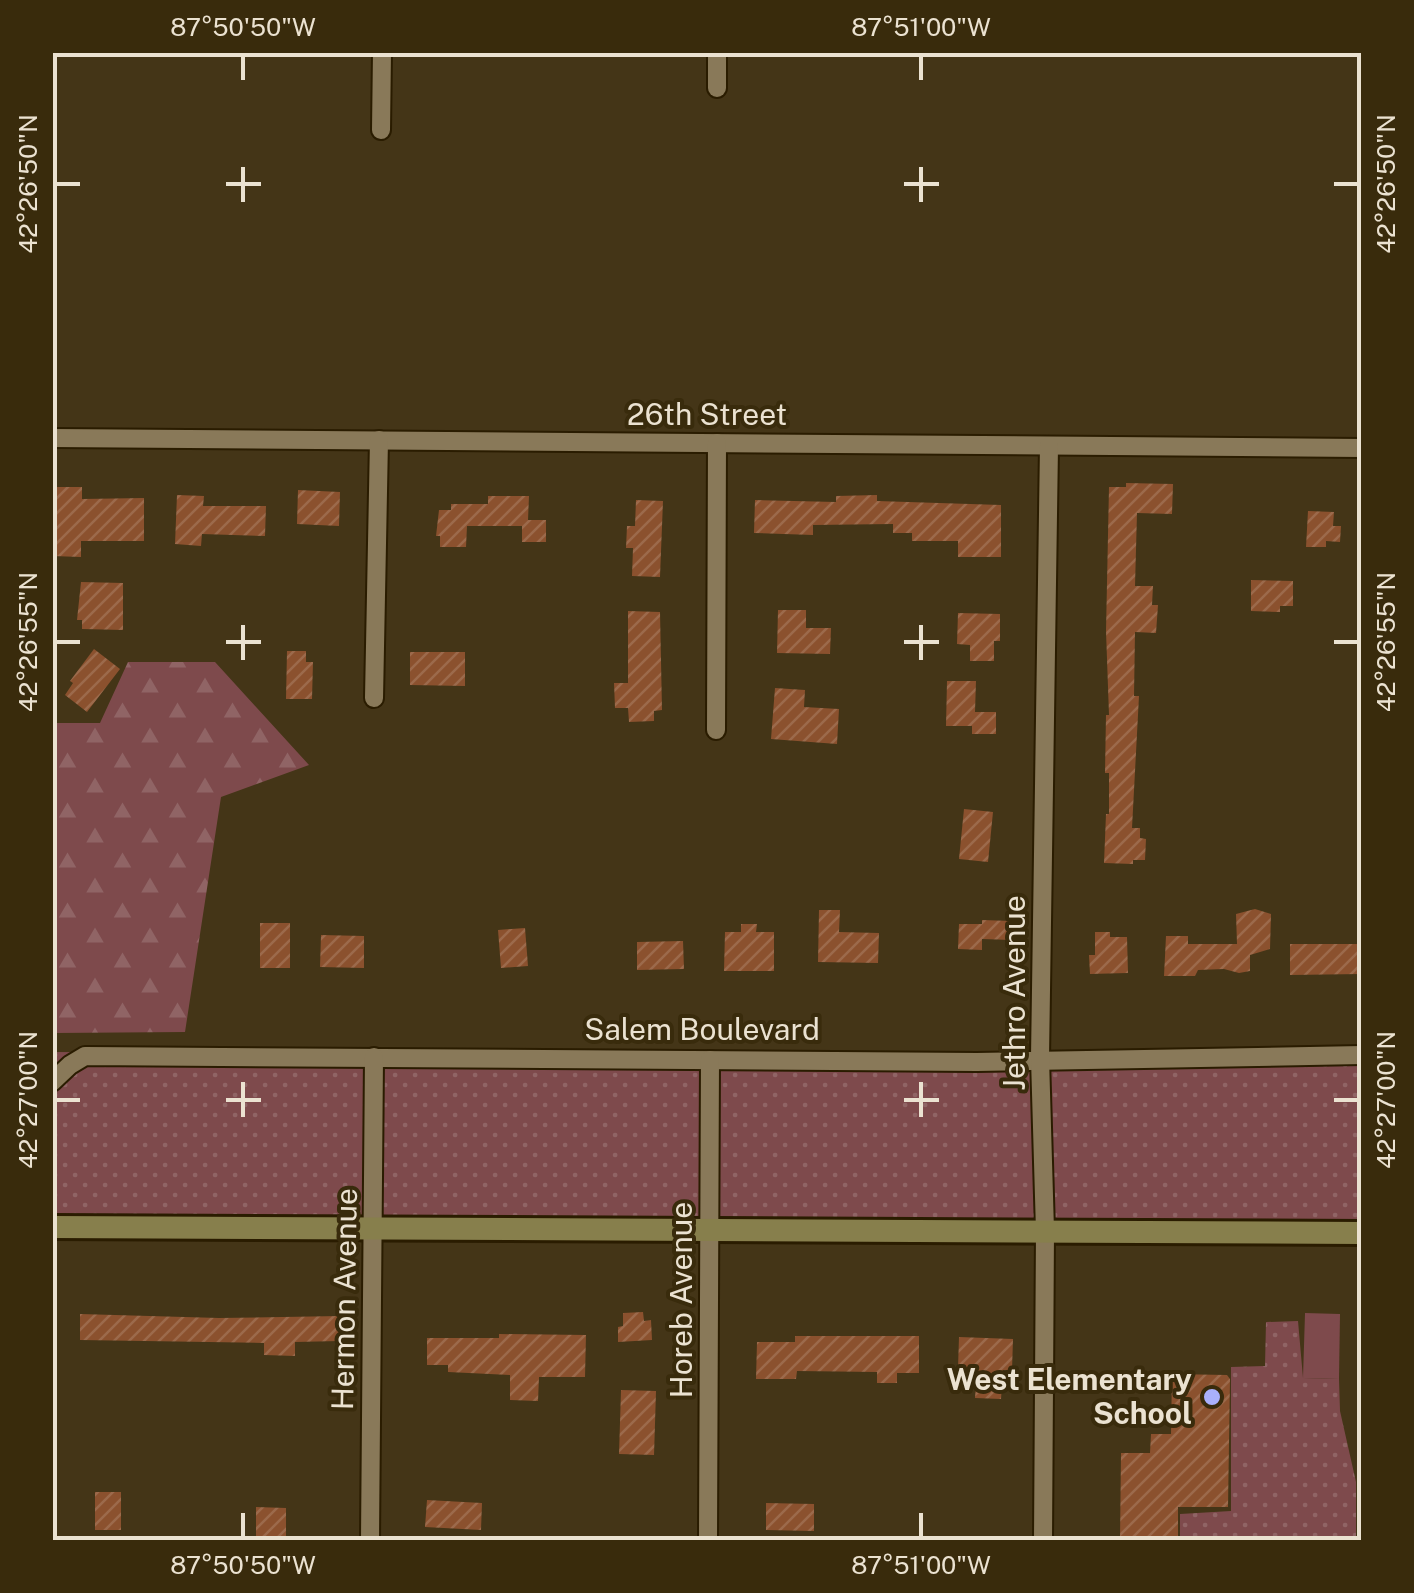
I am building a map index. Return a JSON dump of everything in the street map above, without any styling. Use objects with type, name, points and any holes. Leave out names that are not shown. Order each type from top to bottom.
[{"type":"street","points":[[381,130],[382,52]]},
{"type":"street","points":[[717,52],[717,88]]},
{"type":"street","name":"26th Street","points":[[52,438],[1362,448]]},
{"type":"street","points":[[374,698],[378,440]]},
{"type":"street","points":[[716,443],[716,730]]},
{"type":"street","name":"Jethro Avenue","points":[[1043,1540],[1045,1232],[1040,1058],[1049,446]]},
{"type":"street","name":"Salem Boulevard","points":[[52,1082],[85,1056],[977,1062],[1362,1055]]},
{"type":"street","name":"Hermon Avenue","points":[[370,1540],[374,1057]]},
{"type":"street","name":"Horeb Avenue","points":[[708,1540],[710,1060]]},
{"type":"street","points":[[52,1227],[1362,1233]]},
{"type":"green space","points":[[128,662],[215,662],[309,765],[221,797],[185,1032],[53,1033],[53,723],[100,723]]},
{"type":"green space","points":[[52,1052],[1040,1058],[1361,1055],[1361,1232],[53,1227]]},
{"type":"green space","points":[[1305,1313],[1340,1314],[1339,1379],[1303,1378]]},
{"type":"green space","points":[[1298,1321],[1303,1378],[1339,1379],[1340,1411],[1356,1482],[1356,1540],[1180,1540],[1180,1514],[1231,1511],[1231,1367],[1265,1366],[1266,1322]]},
{"type":"building","points":[[1126,483],[1173,484],[1172,514],[1137,513],[1135,586],[1153,586],[1152,605],[1158,605],[1156,633],[1135,632],[1134,696],[1139,696],[1132,828],[1140,828],[1140,838],[1146,839],[1145,860],[1133,860],[1133,864],[1104,863],[1109,814],[1109,773],[1105,773],[1109,715],[1109,487],[1126,487]]},
{"type":"building","points":[[52,487],[82,487],[82,499],[144,498],[144,541],[81,541],[81,557],[52,556]]},
{"type":"building","points":[[298,490],[340,492],[339,526],[297,524]]},
{"type":"building","points":[[177,495],[204,496],[203,506],[266,506],[265,536],[202,534],[201,546],[175,544]]},
{"type":"building","points":[[877,495],[877,501],[1001,505],[1001,557],[958,557],[958,541],[912,541],[912,533],[893,533],[893,524],[813,525],[813,535],[754,533],[755,500],[836,502],[836,496]]},
{"type":"building","points":[[488,496],[529,496],[528,520],[546,520],[546,542],[522,542],[522,526],[467,526],[466,547],[440,547],[440,536],[436,536],[439,510],[451,510],[451,504],[488,504]]},
{"type":"building","points":[[636,500],[663,501],[660,577],[632,576],[633,548],[626,548],[627,526],[635,526]]},
{"type":"building","points":[[1308,511],[1334,512],[1333,526],[1341,526],[1340,542],[1326,541],[1326,547],[1306,547]]},
{"type":"building","points":[[1251,580],[1293,581],[1293,606],[1280,606],[1280,612],[1251,611]]},
{"type":"building","points":[[81,582],[123,583],[123,630],[82,629],[82,620],[77,620]]},
{"type":"building","points":[[778,610],[806,610],[806,628],[831,628],[830,654],[777,653]]},
{"type":"building","points":[[628,611],[660,612],[662,710],[654,711],[654,721],[629,722],[628,708],[615,708],[614,683],[628,683]]},
{"type":"building","points":[[958,613],[1000,614],[1000,641],[994,641],[994,661],[970,661],[970,645],[957,644]]},
{"type":"building","points":[[94,649],[120,669],[87,712],[65,695],[73,683],[70,681]]},
{"type":"building","points":[[287,651],[306,651],[306,662],[313,662],[312,699],[286,699]]},
{"type":"building","points":[[410,652],[465,652],[465,686],[410,685]]},
{"type":"building","points":[[947,681],[976,681],[975,712],[996,712],[996,734],[972,734],[972,726],[946,726]]},
{"type":"building","points":[[775,688],[805,690],[804,707],[839,709],[837,744],[771,739]]},
{"type":"building","points":[[964,809],[993,812],[988,862],[959,859]]},
{"type":"building","points":[[1255,909],[1271,914],[1270,949],[1250,955],[1250,971],[1198,970],[1195,976],[1164,976],[1166,936],[1188,936],[1188,944],[1237,944],[1236,914]]},
{"type":"building","points":[[819,910],[840,910],[839,932],[879,933],[878,963],[818,962]]},
{"type":"building","points":[[982,920],[1012,921],[1011,940],[982,939],[982,950],[958,949],[959,924],[982,924]]},
{"type":"building","points":[[260,923],[290,923],[290,968],[260,968]]},
{"type":"building","points":[[741,924],[757,924],[756,932],[774,932],[774,971],[724,971],[725,932],[741,932]]},
{"type":"building","points":[[525,928],[528,966],[501,968],[498,930]]},
{"type":"building","points":[[1095,932],[1127,937],[1128,973],[1090,974],[1089,955],[1095,955]]},
{"type":"building","points":[[321,935],[364,936],[364,968],[320,967]]},
{"type":"building","points":[[683,941],[684,969],[637,970],[637,942]]},
{"type":"building","points":[[1290,944],[1362,944],[1362,974],[1290,975]]},
{"type":"building","points":[[643,1312],[644,1321],[651,1320],[652,1340],[618,1342],[623,1313]]},
{"type":"building","points":[[80,1314],[340,1316],[340,1341],[295,1342],[295,1356],[264,1355],[264,1343],[80,1340]]},
{"type":"building","points":[[499,1334],[586,1335],[585,1377],[539,1377],[538,1401],[510,1400],[510,1375],[448,1372],[448,1365],[427,1365],[427,1338],[499,1338]]},
{"type":"building","points":[[795,1336],[919,1336],[919,1373],[897,1373],[897,1383],[877,1383],[877,1372],[797,1371],[796,1379],[756,1379],[757,1342],[795,1342]]},
{"type":"building","points":[[959,1337],[1013,1339],[1012,1370],[1003,1370],[1001,1399],[975,1398],[977,1369],[958,1368]]},
{"type":"building","points":[[1172,1374],[1227,1375],[1230,1379],[1228,1507],[1178,1507],[1178,1540],[1120,1540],[1121,1453],[1150,1453],[1151,1434],[1171,1434]]},
{"type":"building","points":[[621,1390],[656,1391],[654,1455],[619,1454]]},
{"type":"building","points":[[95,1492],[121,1492],[121,1530],[95,1530]]},
{"type":"building","points":[[427,1500],[482,1503],[481,1530],[425,1527]]},
{"type":"building","points":[[766,1503],[814,1504],[814,1531],[766,1530]]},
{"type":"building","points":[[256,1507],[286,1508],[286,1540],[256,1540]]},
{"type":"place","name":"West Elementary School","points":[[1212,1397]]}]
